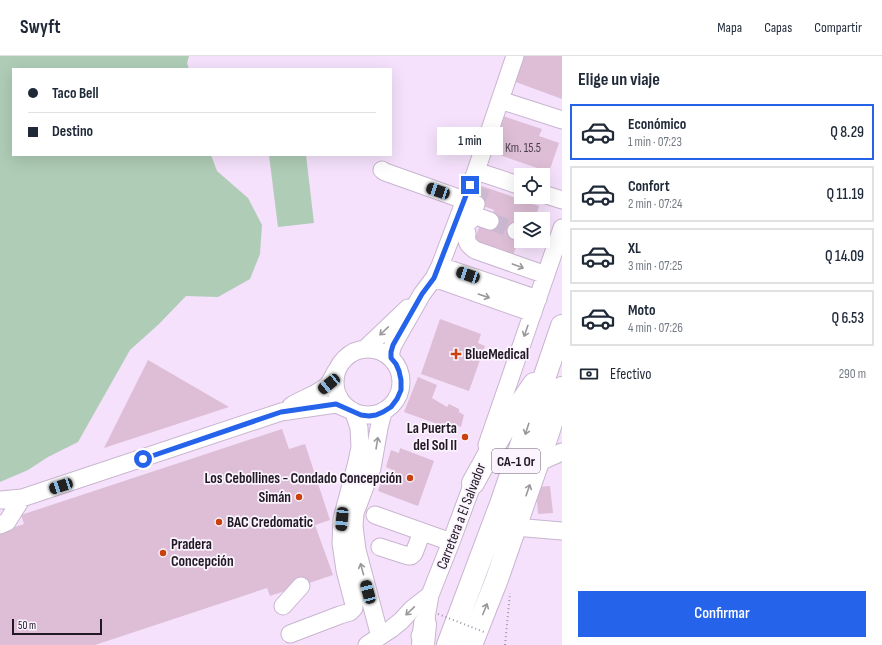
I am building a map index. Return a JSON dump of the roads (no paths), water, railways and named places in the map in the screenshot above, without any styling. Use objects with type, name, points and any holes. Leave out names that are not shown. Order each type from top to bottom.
[{"type":"highway","name":"CA-1 Or","points":[[448,645],[501,504],[562,326]]},
{"type":"highway","points":[[473,483],[512,416],[548,365]]},
{"type":"highway","name":"CA-1 Or","points":[[478,639],[497,579],[562,391]]},
{"type":"street","points":[[515,56],[500,100],[481,177],[470,214],[466,241],[468,245],[475,250],[546,276]]},
{"type":"street","points":[[500,100],[562,120]]},
{"type":"street","points":[[382,170],[470,214],[490,221]]},
{"type":"street","points":[[481,177],[514,184]]},
{"type":"street","points":[[550,196],[562,200]]},
{"type":"street","points":[[391,358],[393,345],[470,214]]},
{"type":"street","name":"Carretera a El Salvador","points":[[550,242],[562,228]]},
{"type":"street","name":"Carretera a El Salvador","points":[[417,645],[429,628],[430,595],[473,483],[546,276],[549,248]]},
{"type":"street","points":[[437,272],[535,306]]},
{"type":"street","points":[[365,349],[422,294]]},
{"type":"street","points":[[0,500],[22,498],[281,412],[336,404],[361,415],[376,415],[391,407],[397,399],[401,390],[399,371],[391,358],[384,353],[374,349],[356,351],[347,356],[341,362],[329,384],[322,390],[281,412]]},
{"type":"street","points":[[290,634],[350,612],[354,608],[342,555],[341,531],[344,510],[360,446],[359,428],[352,412],[342,403],[336,393],[334,382],[336,371]]},
{"type":"street","points":[[383,412],[372,468],[356,513],[354,526],[354,538],[373,639],[391,629],[412,609],[430,595]]},
{"type":"street","points":[[538,463],[562,452]]},
{"type":"street","points":[[344,510],[365,487]]},
{"type":"street","points":[[0,525],[7,522],[22,498]]},
{"type":"street","points":[[375,515],[451,542]]},
{"type":"street","points":[[515,527],[562,531]]},
{"type":"street","points":[[380,547],[412,556],[422,532]]},
{"type":"street","points":[[283,606],[301,586]]},
{"type":"tunnel","points":[[476,204],[482,186]]},
{"type":"tunnel","points":[[490,221],[514,230]]},
{"type":"place","name":"BlueMedical","points":[[456,354]]},
{"type":"place","name":"La Puerta del Sol II","points":[[465,437]]},
{"type":"place","name":"Los Cebollines - Condado Concepción","points":[[410,478]]},
{"type":"place","name":"Simán","points":[[299,497]]},
{"type":"place","name":"BAC Credomatic","points":[[219,522]]},
{"type":"place","name":"Pradera Concepción","points":[[163,553]]}]
